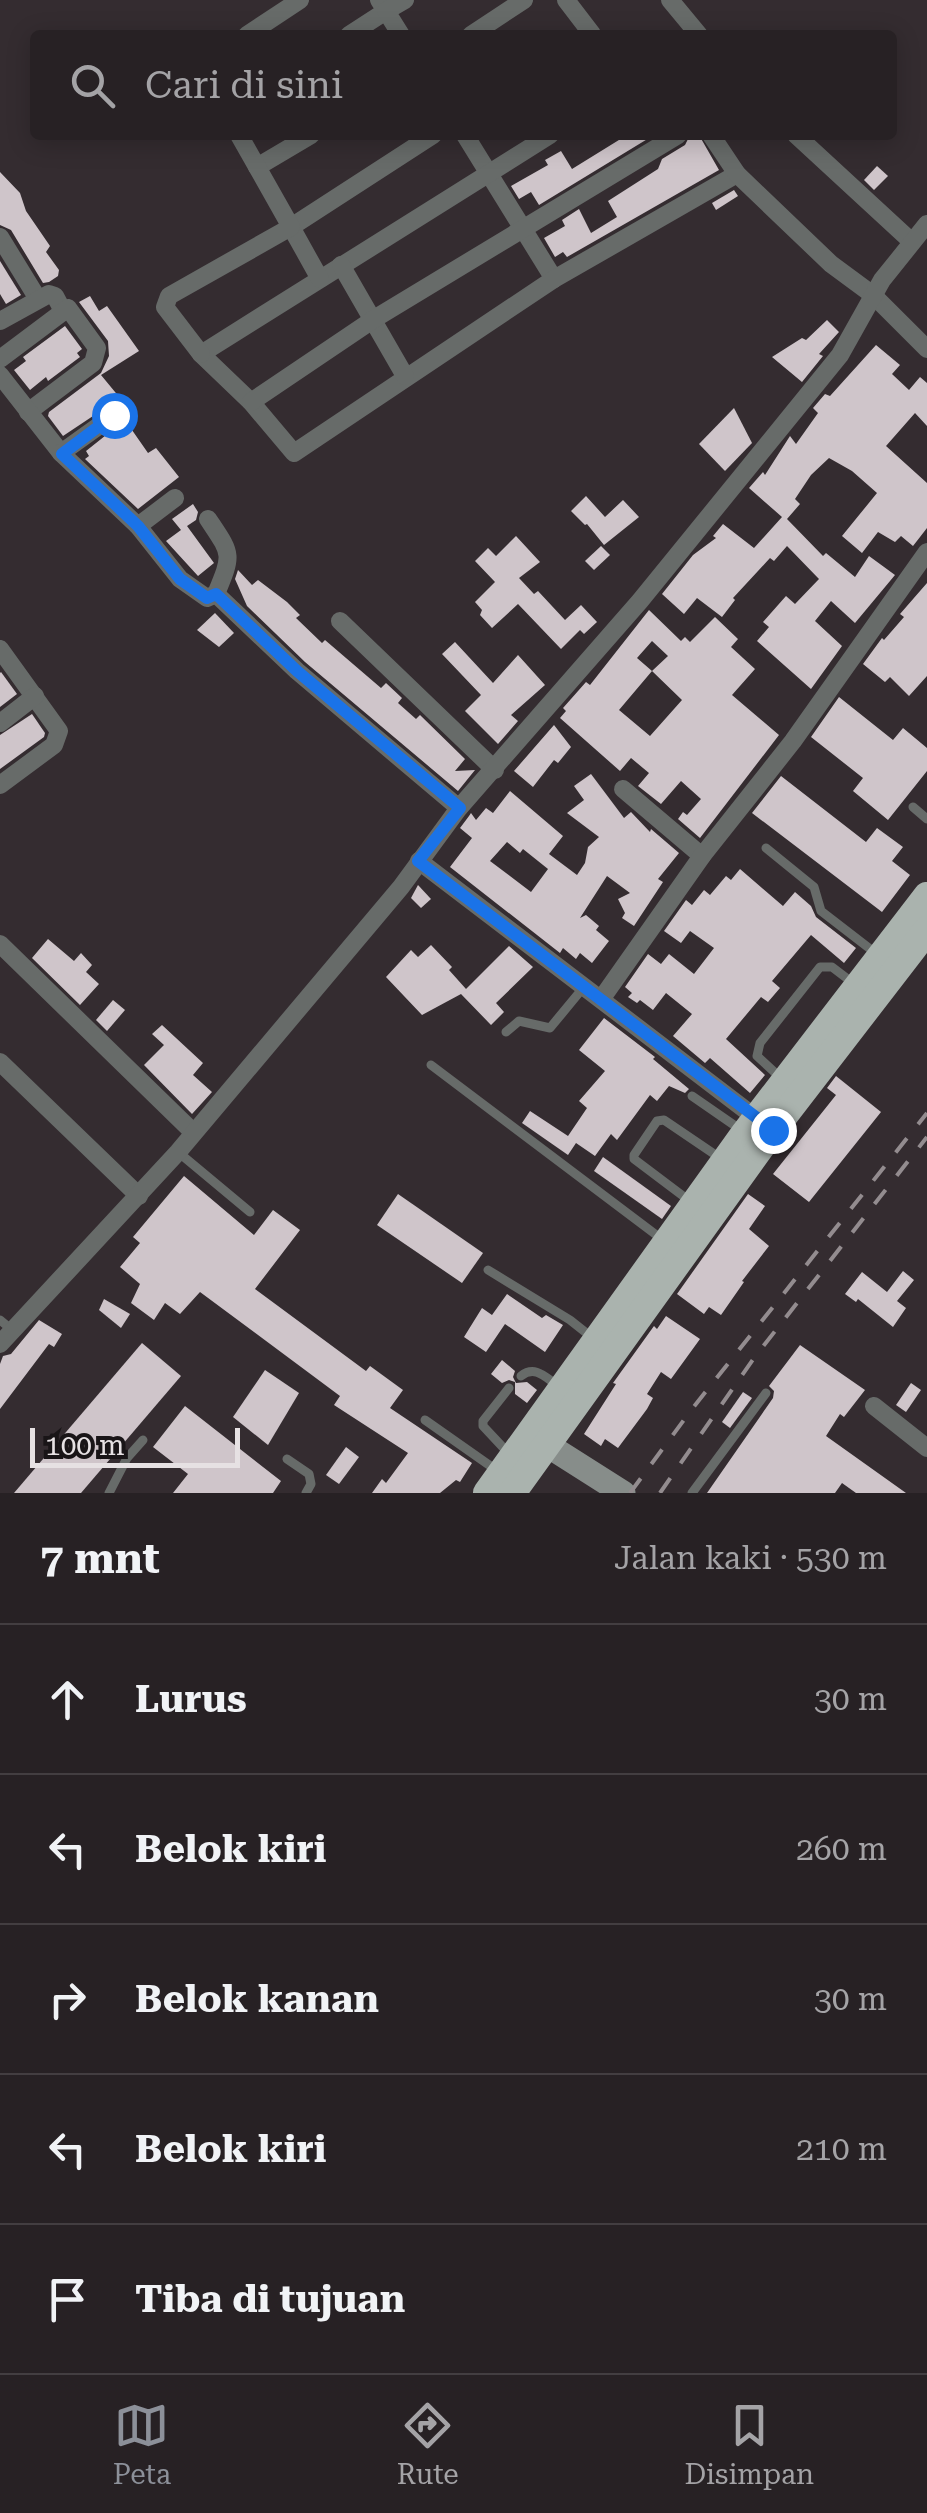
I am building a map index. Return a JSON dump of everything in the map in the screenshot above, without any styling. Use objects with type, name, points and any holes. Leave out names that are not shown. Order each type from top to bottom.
[{"type":"highway","points":[[570,1396],[596,1340],[665,1242],[725,1162],[759,1131],[786,1082],[927,896]]},
{"type":"highway","points":[[510,1479],[759,1131],[927,930]]},
{"type":"main road","points":[[538,1440],[623,1493]]},
{"type":"street","points":[[254,30],[300,0]]},
{"type":"street","points":[[355,30],[383,6],[405,0]]},
{"type":"street","points":[[479,30],[524,0]]},
{"type":"street","points":[[566,0],[588,30]]},
{"type":"street","points":[[670,0],[695,30]]},
{"type":"street","points":[[383,6],[398,30]]},
{"type":"street","points":[[242,140],[320,279]]},
{"type":"street","points":[[257,168],[302,140]]},
{"type":"street","points":[[425,140],[291,227],[169,296],[166,307],[201,354],[251,402],[294,453],[554,279],[737,174]]},
{"type":"street","points":[[468,140],[554,279]]},
{"type":"street","points":[[201,354],[542,140]]},
{"type":"street","points":[[251,402],[374,319],[670,140]]},
{"type":"street","points":[[714,140],[737,174],[927,349]]},
{"type":"street","points":[[801,140],[912,242]]},
{"type":"street","points":[[4,1332],[140,1196],[401,887],[460,808],[640,601],[840,355],[873,296],[927,224]]},
{"type":"street","points":[[0,237],[38,299]]},
{"type":"street","points":[[341,265],[405,376]]},
{"type":"street","points":[[0,320],[52,294],[63,311]]},
{"type":"street","points":[[2,352],[70,308],[97,348],[97,357],[28,412]]},
{"type":"street","points":[[0,376],[62,454],[138,526],[194,592],[207,598],[216,594],[228,562],[228,550],[208,519]]},
{"type":"street","points":[[62,454],[114,415]]},
{"type":"street","points":[[138,526],[175,498]]},
{"type":"street","points":[[602,998],[702,856],[793,741],[927,552]]},
{"type":"street","points":[[216,594],[297,671],[460,808]]},
{"type":"street","points":[[340,620],[495,770]]},
{"type":"street","points":[[0,785],[54,745],[58,737],[57,725],[1,653]]},
{"type":"street","points":[[0,722],[36,696]]},
{"type":"street","points":[[623,790],[702,856]]},
{"type":"street","points":[[418,861],[602,998],[759,1131]]},
{"type":"street","points":[[0,944],[192,1132]]},
{"type":"street","points":[[0,1062],[140,1196]]},
{"type":"street","points":[[874,1406],[927,1448]]},
{"type":"lane","points":[[913,808],[927,819]]},
{"type":"lane","points":[[766,848],[814,887],[820,910],[880,956]]},
{"type":"lane","points":[[786,1082],[758,1056],[760,1043],[820,967],[832,968],[857,986]]},
{"type":"lane","points":[[506,1032],[519,1021],[550,1028],[585,986]]},
{"type":"lane","points":[[432,1065],[665,1242]]},
{"type":"lane","points":[[692,1096],[759,1131]]},
{"type":"lane","points":[[695,1205],[634,1159],[656,1121],[664,1120],[725,1162]]},
{"type":"lane","points":[[178,1152],[250,1212]]},
{"type":"lane","points":[[488,1270],[596,1340]]},
{"type":"lane","points":[[521,1376],[527,1371],[538,1371],[570,1396]]},
{"type":"lane","points":[[508,1388],[483,1420],[483,1426],[510,1479]]},
{"type":"lane","points":[[692,1493],[766,1393]]},
{"type":"lane","points":[[424,1420],[510,1479]]},
{"type":"lane","points":[[109,1493],[127,1458],[143,1440]]},
{"type":"lane","points":[[287,1460],[309,1474],[311,1484],[306,1493]]},
{"type":"building","points":[[619,140],[646,140],[539,205],[531,192],[519,199],[511,186],[548,165],[545,160],[561,151],[572,169]]},
{"type":"building","points":[[688,140],[702,140],[719,170],[567,257],[563,252],[555,257],[544,238],[565,226],[562,220],[579,209],[591,233],[617,217],[608,201],[658,169],[662,159]]},
{"type":"building","points":[[877,166],[888,176],[874,190],[864,180]]},
{"type":"building","points":[[0,172],[20,193],[26,211],[50,246],[46,252],[59,270],[58,276],[49,282],[43,283],[11,230],[0,225]]},
{"type":"building","points":[[734,190],[738,196],[716,210],[712,203]]},
{"type":"building","points":[[0,261],[21,295],[6,304],[0,294]]},
{"type":"building","points":[[90,296],[99,311],[107,306],[139,351],[101,375],[120,398],[63,436],[49,412],[101,373],[109,356],[108,341],[79,302]]},
{"type":"building","points":[[827,320],[839,332],[802,382],[772,357],[802,338],[806,340]]},
{"type":"building","points":[[65,326],[82,349],[77,353],[80,357],[30,390],[14,370],[26,361],[23,357]]},
{"type":"building","points":[[876,345],[900,365],[892,374],[909,390],[920,377],[927,383],[927,426],[915,413],[886,446],[927,483],[927,528],[913,546],[901,536],[895,542],[878,532],[862,553],[842,536],[877,493],[852,471],[829,458],[811,475],[795,499],[800,504],[787,519],[823,556],[826,553],[855,577],[869,556],[895,575],[855,623],[831,601],[815,621],[842,646],[811,689],[757,641],[769,627],[763,622],[786,596],[795,604],[819,579],[787,546],[774,561],[770,558],[733,598],[722,617],[697,598],[684,614],[662,594],[693,555],[716,538],[713,536],[723,524],[754,548],[782,517],[749,488],[763,472],[765,475],[790,436],[796,444],[818,413],[813,408],[825,394],[830,396]]},
{"type":"building","points":[[734,408],[752,443],[725,471],[699,444]]},
{"type":"building","points":[[125,420],[148,453],[156,448],[179,477],[138,509],[85,459],[89,456],[86,451]]},
{"type":"building","points":[[586,496],[605,517],[623,500],[639,517],[604,545],[571,511]]},
{"type":"building","points":[[193,504],[198,512],[196,520],[187,526],[214,563],[198,576],[166,541],[181,530],[172,519]]},
{"type":"building","points":[[516,536],[540,562],[519,578],[534,594],[538,591],[565,620],[581,605],[597,622],[584,634],[580,630],[561,649],[518,604],[492,628],[480,615],[482,610],[475,602],[495,582],[475,561],[488,548],[496,556]]},
{"type":"building","points":[[601,546],[610,555],[594,570],[585,561]]},
{"type":"building","points":[[238,570],[252,585],[258,580],[287,602],[300,615],[296,618],[322,643],[325,640],[381,688],[386,683],[402,698],[398,703],[416,719],[420,715],[465,759],[455,771],[475,770],[458,791],[305,662],[247,606],[235,579]]},
{"type":"building","points":[[927,583],[927,676],[909,696],[890,677],[885,682],[863,664],[904,617],[900,614]]},
{"type":"building","points":[[649,610],[681,641],[685,637],[690,642],[715,617],[738,639],[731,647],[755,669],[732,695],[779,735],[700,838],[678,819],[701,799],[681,781],[661,804],[638,786],[649,773],[631,758],[620,771],[560,718],[566,711],[563,708],[586,682],[590,685]],"holes":[[[652,641],[668,656],[652,671],[637,658]],[[652,671],[682,700],[650,736],[619,710]]]},
{"type":"building","points":[[215,613],[234,633],[219,647],[197,630]]},
{"type":"building","points":[[455,642],[493,683],[518,655],[545,685],[511,715],[518,721],[498,744],[465,711],[481,695],[442,654]]},
{"type":"building","points":[[0,673],[17,694],[0,707]]},
{"type":"building","points":[[839,697],[893,740],[903,728],[927,748],[927,771],[888,820],[853,791],[863,778],[811,737]]},
{"type":"building","points":[[32,714],[44,737],[0,769],[0,735]]},
{"type":"building","points":[[554,725],[571,747],[558,763],[554,760],[533,787],[514,771]]},
{"type":"building","points":[[591,774],[624,818],[631,812],[679,853],[658,879],[663,882],[634,926],[622,918],[625,913],[618,899],[630,893],[607,876],[580,918],[586,915],[609,941],[592,963],[580,953],[576,959],[563,948],[560,953],[450,867],[472,838],[460,828],[471,813],[476,820],[486,808],[493,813],[510,791],[563,836],[549,854],[577,875],[585,863],[588,847],[599,837],[567,813],[584,800],[574,786]],"holes":[[[507,842],[520,853],[523,849],[548,869],[531,892],[490,861]]]},
{"type":"building","points":[[781,776],[866,842],[877,828],[903,847],[892,861],[910,875],[882,912],[752,813]]},
{"type":"building","points":[[740,869],[783,906],[795,892],[811,906],[816,917],[856,948],[844,963],[811,935],[772,981],[780,988],[768,1002],[761,997],[726,1039],[765,1075],[750,1093],[710,1058],[705,1063],[673,1036],[692,1014],[666,993],[653,1010],[628,997],[632,993],[625,987],[648,954],[661,964],[669,954],[694,974],[714,948],[690,931],[681,943],[664,931],[686,900],[692,905],[704,890],[710,895],[726,876],[731,880]]},
{"type":"building","points":[[418,885],[431,899],[421,908],[411,898]]},
{"type":"building","points":[[48,939],[74,961],[81,953],[92,965],[86,972],[99,984],[80,1005],[32,958]]},
{"type":"building","points":[[431,945],[466,989],[509,946],[533,967],[496,1003],[504,1012],[491,1025],[461,994],[422,1015],[386,977],[411,950],[418,957]]},
{"type":"building","points":[[113,1000],[125,1010],[107,1031],[96,1020]]},
{"type":"building","points":[[604,1018],[689,1089],[685,1093],[669,1086],[657,1101],[650,1095],[617,1140],[611,1134],[595,1156],[576,1143],[568,1155],[522,1123],[530,1111],[568,1136],[587,1108],[579,1101],[605,1071],[579,1050]]},
{"type":"building","points":[[162,1025],[203,1063],[193,1075],[212,1092],[192,1114],[144,1065],[164,1045],[152,1034]]},
{"type":"building","points":[[836,1076],[881,1112],[809,1202],[773,1174],[836,1095],[827,1088]]},
{"type":"building","points":[[603,1157],[671,1206],[662,1219],[594,1171]]},
{"type":"building","points":[[184,1176],[254,1235],[273,1210],[300,1230],[255,1289],[366,1371],[370,1366],[403,1390],[390,1408],[472,1463],[460,1482],[456,1480],[440,1493],[372,1493],[382,1479],[386,1483],[408,1453],[334,1405],[340,1396],[200,1292],[180,1314],[165,1303],[154,1320],[131,1303],[140,1284],[120,1267],[140,1243],[133,1237]]},
{"type":"building","points":[[398,1194],[483,1253],[462,1283],[377,1225]]},
{"type":"building","points":[[748,1194],[765,1206],[749,1229],[769,1246],[721,1315],[709,1307],[704,1314],[677,1294]]},
{"type":"building","points":[[903,1271],[914,1280],[897,1301],[906,1308],[893,1327],[858,1299],[856,1302],[845,1294],[862,1272],[887,1292]]},
{"type":"building","points":[[507,1294],[542,1318],[546,1315],[563,1325],[545,1352],[505,1324],[486,1352],[464,1337],[482,1308],[492,1315]]},
{"type":"building","points":[[104,1299],[130,1314],[121,1328],[99,1310]]},
{"type":"building","points":[[666,1316],[700,1339],[671,1379],[661,1372],[647,1394],[653,1398],[647,1409],[618,1448],[605,1439],[601,1446],[584,1434],[616,1384],[613,1383],[654,1326],[657,1329]]},
{"type":"building","points":[[39,1320],[62,1334],[54,1347],[49,1344],[0,1409],[3,1356],[11,1354]]},
{"type":"building","points":[[142,1343],[181,1376],[81,1493],[14,1493]]},
{"type":"building","points":[[800,1345],[865,1390],[844,1417],[840,1414],[826,1436],[906,1493],[856,1493],[842,1483],[835,1493],[707,1493],[773,1398],[774,1391],[769,1386]]},
{"type":"building","points":[[502,1360],[515,1371],[516,1383],[527,1382],[537,1390],[527,1403],[515,1394],[515,1382],[502,1383],[491,1374]]},
{"type":"building","points":[[265,1370],[299,1393],[268,1445],[233,1417]]},
{"type":"building","points":[[911,1383],[921,1390],[906,1412],[896,1405]]},
{"type":"building","points":[[743,1392],[752,1398],[730,1428],[722,1422]]},
{"type":"building","points":[[185,1406],[281,1481],[273,1493],[173,1493],[188,1474],[153,1447]]},
{"type":"building","points":[[346,1447],[359,1457],[339,1484],[326,1475]]},
{"type":"railway","points":[[630,1493],[927,1113]]},
{"type":"railway","points":[[660,1493],[754,1358],[927,1137]]},
{"type":"route","points":[[114,415],[62,454],[138,526],[194,592],[207,598],[216,594],[297,671],[460,808],[418,861],[773,1130]]}]
